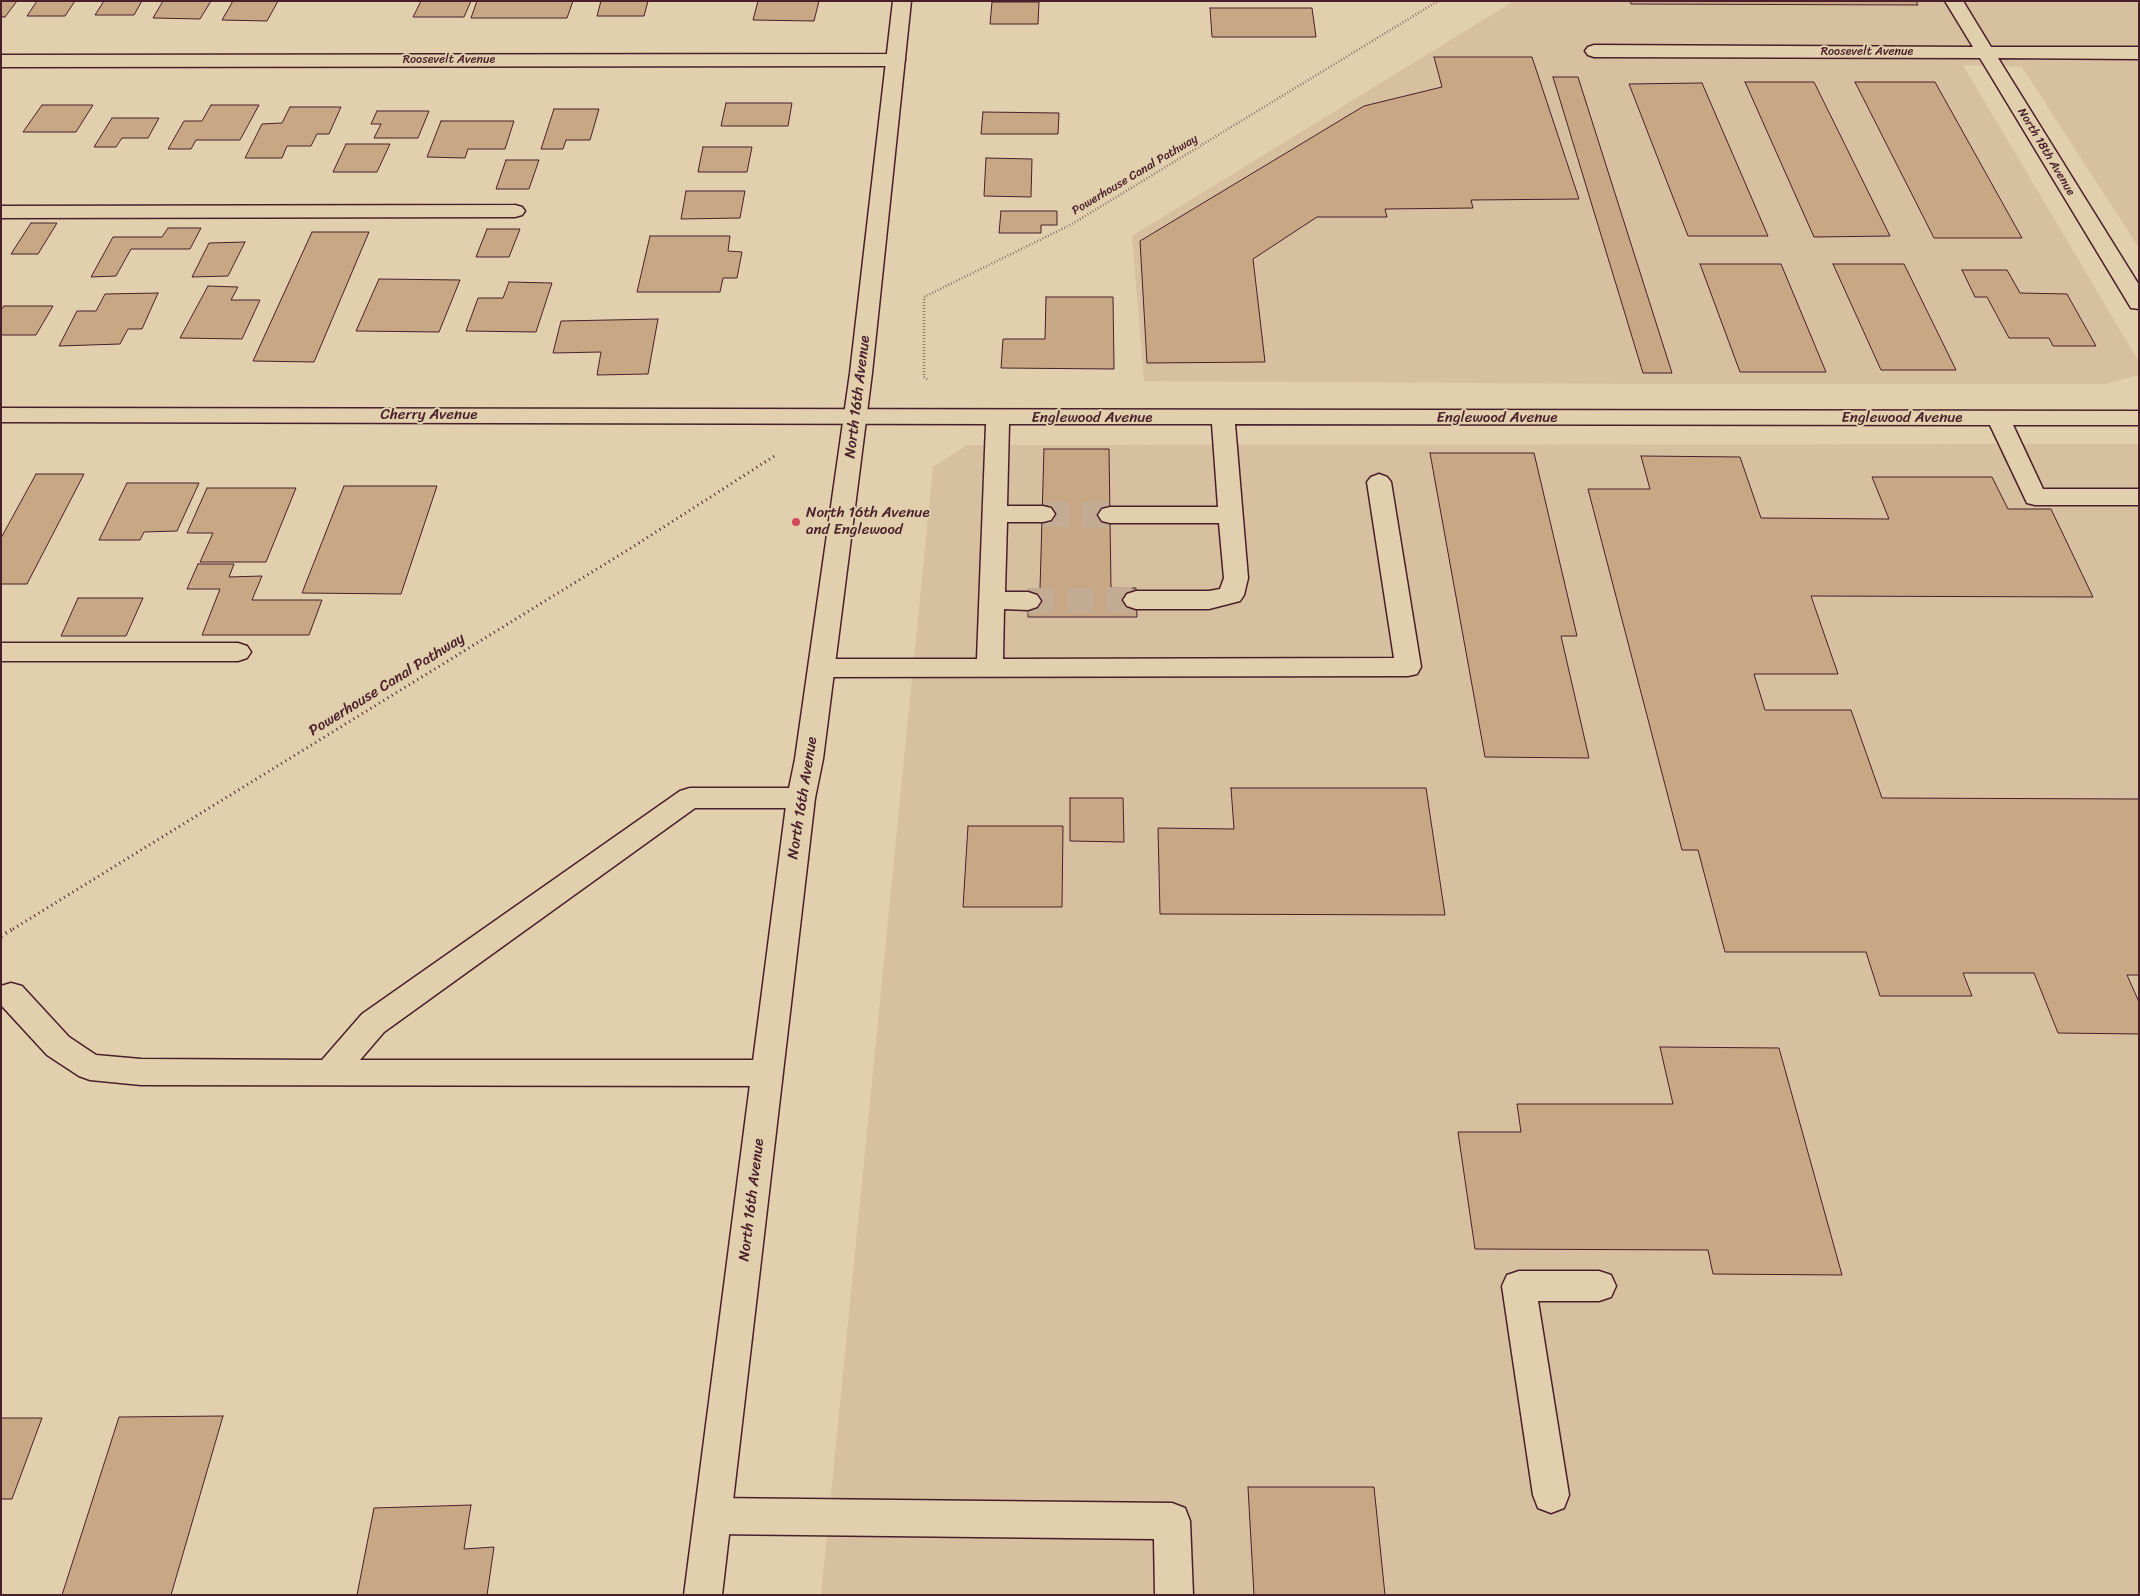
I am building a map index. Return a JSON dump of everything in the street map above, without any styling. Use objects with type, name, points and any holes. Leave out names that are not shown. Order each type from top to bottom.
[{"type":"street","name":"North 16th Avenue","points":[[703,1595],[802,798],[822,668],[856,416],[902,1]]},
{"type":"street","name":"North 18th Avenue","points":[[1954,1],[2139,303]]},
{"type":"street","name":"Roosevelt Avenue","points":[[1594,51],[2139,53]]},
{"type":"street","name":"Roosevelt Avenue","points":[[1,61],[896,60]]},
{"type":"street","points":[[1,212],[515,211]]},
{"type":"street","name":"Cherry Avenue","points":[[1,415],[856,416]]},
{"type":"street","name":"Englewood Avenue","points":[[856,416],[2139,418]]},
{"type":"street","points":[[990,668],[998,417]]},
{"type":"street","points":[[1136,600],[1209,600],[1231,595],[1236,578],[1223,418]]},
{"type":"street","points":[[1998,418],[2035,497],[2139,497]]},
{"type":"street","points":[[822,668],[1408,667],[1378,482]]},
{"type":"street","points":[[994,514],[1043,514]]},
{"type":"street","points":[[1110,515],[1230,515]]},
{"type":"street","points":[[991,600],[1028,601]]},
{"type":"street","points":[[1,652],[238,652]]},
{"type":"street","points":[[330,1072],[374,1023],[690,798],[802,798]]},
{"type":"street","points":[[11,995],[58,1046],[90,1067],[141,1072],[767,1073]]},
{"type":"street","points":[[1551,1495],[1519,1286],[1599,1286]]},
{"type":"street","points":[[713,1516],[1172,1521],[1174,1595]]},
{"type":"path","name":"Powerhouse Canal Pathway","points":[[931,382],[924,377],[924,296],[1072,224],[1438,1]]},
{"type":"path","name":"Powerhouse Canal Pathway","points":[[1,936],[631,548],[777,454],[784,454]]},
{"type":"shaded area","points":[[1514,1],[2139,1],[2139,248],[2022,67],[1963,65],[2139,362],[2139,375],[2105,384],[1144,381],[1132,236]]},
{"type":"shaded area","points":[[2139,444],[2139,1595],[821,1595],[933,467],[967,445]]},
{"type":"building","points":[[1,1],[17,1],[5,17],[1,17]]},
{"type":"building","points":[[37,1],[75,1],[65,16],[27,16]]},
{"type":"building","points":[[104,1],[142,1],[134,15],[95,15]]},
{"type":"building","points":[[163,1],[211,1],[200,19],[153,18]]},
{"type":"building","points":[[233,1],[278,1],[267,21],[222,20]]},
{"type":"building","points":[[421,1],[471,1],[464,17],[413,17]]},
{"type":"building","points":[[477,1],[573,1],[567,18],[471,18]]},
{"type":"building","points":[[601,1],[648,1],[644,16],[597,16]]},
{"type":"building","points":[[758,1],[819,1],[814,21],[753,20]]},
{"type":"building","points":[[1630,1],[1916,1],[1918,5],[1631,4]]},
{"type":"building","points":[[992,2],[1039,2],[1038,24],[990,24]]},
{"type":"building","points":[[1210,8],[1312,8],[1316,37],[1212,37]]},
{"type":"building","points":[[1434,57],[1532,57],[1579,199],[1471,200],[1473,208],[1385,209],[1387,217],[1317,217],[1253,259],[1265,362],[1147,363],[1140,241],[1364,106],[1442,87]]},
{"type":"building","points":[[1553,77],[1578,77],[1672,373],[1643,373]]},
{"type":"building","points":[[1745,82],[1814,82],[1890,236],[1814,237]]},
{"type":"building","points":[[1855,82],[1935,82],[2022,238],[1934,238]]},
{"type":"building","points":[[1702,83],[1768,236],[1688,236],[1629,84]]},
{"type":"building","points":[[726,103],[792,103],[788,126],[721,126]]},
{"type":"building","points":[[42,105],[93,105],[76,132],[23,132]]},
{"type":"building","points":[[211,105],[259,105],[240,140],[196,140],[191,149],[168,149],[184,121],[202,121]]},
{"type":"building","points":[[290,107],[341,107],[329,134],[317,134],[311,146],[287,146],[282,158],[245,158],[262,124],[282,123]]},
{"type":"building","points":[[554,109],[599,109],[590,140],[566,140],[563,149],[541,149]]},
{"type":"building","points":[[377,111],[429,111],[418,138],[374,138],[381,124],[371,124]]},
{"type":"building","points":[[983,112],[1059,113],[1058,134],[981,134]]},
{"type":"building","points":[[112,118],[159,118],[148,138],[122,138],[116,147],[94,147]]},
{"type":"building","points":[[441,121],[514,121],[505,149],[468,149],[465,158],[427,157]]},
{"type":"building","points":[[346,144],[390,144],[377,172],[333,172]]},
{"type":"building","points":[[703,147],[752,147],[747,172],[698,172]]},
{"type":"building","points":[[986,158],[1032,159],[1031,197],[984,196]]},
{"type":"building","points":[[506,160],[539,160],[529,189],[496,189]]},
{"type":"building","points":[[686,191],[745,191],[740,218],[681,219]]},
{"type":"building","points":[[1001,211],[1057,211],[1057,225],[1041,225],[1041,233],[999,233]]},
{"type":"building","points":[[31,223],[57,223],[38,254],[11,254]]},
{"type":"building","points":[[168,228],[201,228],[190,249],[131,249],[116,276],[91,277],[113,237],[162,237]]},
{"type":"building","points":[[487,229],[520,229],[509,257],[476,257]]},
{"type":"building","points":[[312,232],[369,232],[314,362],[253,361]]},
{"type":"building","points":[[650,236],[730,236],[728,251],[742,252],[737,278],[723,278],[720,292],[637,292]]},
{"type":"building","points":[[245,242],[228,276],[192,277],[209,243]]},
{"type":"building","points":[[1700,264],[1781,264],[1826,372],[1740,372]]},
{"type":"building","points":[[1833,264],[1904,264],[1956,370],[1881,370]]},
{"type":"building","points":[[1962,270],[2007,270],[2020,293],[2067,294],[2096,346],[2053,346],[2049,338],[2009,338],[1987,297],[1975,297]]},
{"type":"building","points":[[379,279],[460,280],[439,332],[356,331]]},
{"type":"building","points":[[509,282],[552,283],[536,332],[466,331],[478,298],[503,298]]},
{"type":"building","points":[[208,286],[238,287],[231,300],[260,300],[242,339],[180,338]]},
{"type":"building","points":[[158,293],[142,329],[128,329],[120,344],[59,346],[77,311],[96,311],[105,294]]},
{"type":"building","points":[[1046,297],[1113,297],[1114,369],[1001,368],[1003,339],[1045,339]]},
{"type":"building","points":[[4,306],[53,306],[36,335],[1,335],[1,310]]},
{"type":"building","points":[[658,319],[648,374],[597,375],[601,352],[553,353],[561,321]]},
{"type":"building","points":[[1044,449],[1109,449],[1111,588],[1136,588],[1137,617],[1028,617],[1029,589],[1040,589]]},
{"type":"building","points":[[1430,453],[1534,453],[1577,636],[1561,636],[1589,758],[1485,757]]},
{"type":"building","points":[[1641,456],[1740,457],[1761,518],[1889,519],[1872,477],[1992,477],[2008,509],[2051,509],[2093,597],[1811,596],[1838,674],[1754,674],[1765,710],[1851,710],[1882,798],[2139,799],[2139,975],[2127,975],[2139,1002],[2139,1034],[2058,1033],[2034,973],[1963,973],[1972,996],[1880,996],[1866,952],[1725,952],[1698,850],[1682,850],[1588,489],[1650,489]]},
{"type":"building","points":[[36,474],[84,474],[27,584],[1,584],[1,538]]},
{"type":"building","points":[[127,483],[199,483],[177,531],[144,532],[140,540],[99,540]]},
{"type":"building","points":[[344,486],[437,486],[401,594],[302,593]]},
{"type":"building","points":[[207,488],[296,488],[266,562],[200,562],[213,533],[187,533]]},
{"type":"building","points":[[198,564],[234,564],[229,577],[262,576],[252,600],[322,600],[309,635],[202,635],[220,589],[187,589]]},
{"type":"building","points":[[78,598],[143,598],[126,636],[61,636]]},
{"type":"building","points":[[1231,788],[1426,788],[1445,915],[1160,914],[1158,828],[1234,829]]},
{"type":"building","points":[[1070,798],[1123,798],[1124,842],[1070,841]]},
{"type":"building","points":[[968,826],[1063,826],[1062,907],[963,907]]},
{"type":"building","points":[[1660,1047],[1779,1048],[1842,1275],[1713,1274],[1708,1250],[1475,1249],[1458,1132],[1521,1132],[1517,1104],[1673,1104]]},
{"type":"building","points":[[223,1416],[171,1595],[62,1595],[119,1417]]},
{"type":"building","points":[[1,1418],[42,1418],[12,1499],[1,1499]]},
{"type":"building","points":[[1248,1487],[1374,1487],[1385,1595],[1254,1595]]},
{"type":"building","points":[[471,1505],[464,1549],[494,1547],[487,1595],[357,1595],[374,1508]]},
{"type":"tunnel","points":[[1043,514],[1110,515]]},
{"type":"tunnel","points":[[1028,601],[1136,600]]},
{"type":"place","name":"North 16th Avenue and Englewood","points":[[796,522]]}]
